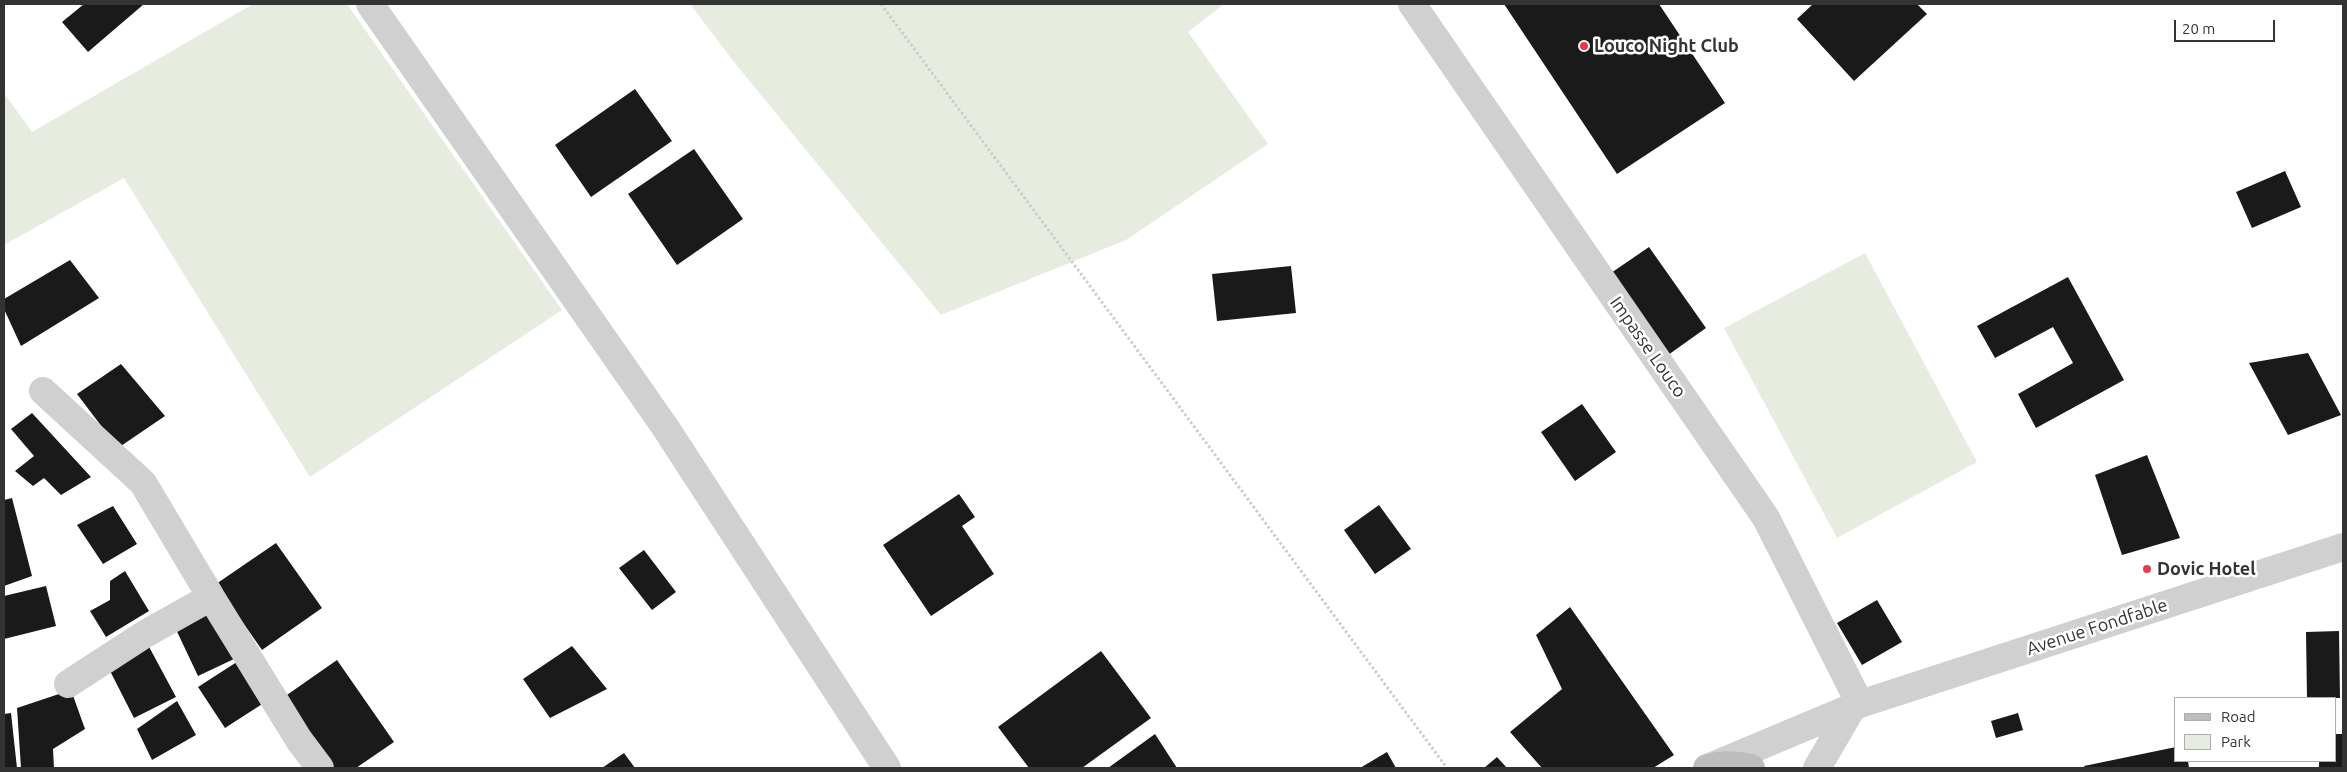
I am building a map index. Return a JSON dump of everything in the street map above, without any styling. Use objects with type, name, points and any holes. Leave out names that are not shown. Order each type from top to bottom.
[{"type":"street","points":[[370,4],[665,427],[887,768]]},
{"type":"street","name":"Impasse Louco","points":[[1412,4],[1766,518],[1856,706]]},
{"type":"street","points":[[43,391],[144,483],[211,597],[299,740],[320,768]]},
{"type":"street","name":"Avenue Fondfable","points":[[1707,768],[1856,706],[2343,547]]},
{"type":"street","points":[[68,684],[145,634],[211,597]]},
{"type":"street","points":[[1817,768],[1856,706]]},
{"type":"street","points":[[1707,768],[1721,764],[1736,764],[1751,768]]},
{"type":"path","points":[[881,4],[1447,768]]},
{"type":"green space","points":[[253,4],[347,4],[562,310],[310,477],[124,178],[4,245],[4,93],[32,132]]},
{"type":"green space","points":[[690,4],[1224,4],[1188,32],[1268,144],[1126,240],[941,315],[734,62]]},
{"type":"green space","points":[[1865,253],[1977,462],[1837,538],[1724,328]]},
{"type":"building","points":[[84,4],[144,4],[88,52],[62,22]]},
{"type":"building","points":[[1504,4],[1659,4],[1725,103],[1617,174]]},
{"type":"building","points":[[1813,4],[1917,4],[1927,14],[1854,81],[1797,19]]},
{"type":"building","points":[[635,89],[672,141],[591,197],[555,145]]},
{"type":"building","points":[[694,149],[743,219],[677,265],[628,194]]},
{"type":"building","points":[[2285,171],[2301,207],[2252,228],[2236,192]]},
{"type":"building","points":[[1649,247],[1706,328],[1668,355],[1611,273]]},
{"type":"building","points":[[70,260],[99,298],[21,346],[4,309],[4,299]]},
{"type":"building","points":[[1291,266],[1296,313],[1217,321],[1212,274]]},
{"type":"building","points":[[2068,277],[2124,380],[2036,428],[2018,394],[2073,363],[2053,327],[1995,358],[1977,326]]},
{"type":"building","points":[[2308,353],[2341,415],[2288,435],[2249,363]]},
{"type":"building","points":[[121,364],[165,416],[118,448],[77,394]]},
{"type":"building","points":[[1582,404],[1616,452],[1575,481],[1541,432]]},
{"type":"building","points":[[32,413],[91,477],[61,495],[44,478],[33,486],[15,471],[34,456],[11,429]]},
{"type":"building","points":[[2147,455],[2180,538],[2122,555],[2095,475]]},
{"type":"building","points":[[959,494],[975,517],[962,526],[994,574],[931,616],[883,545]]},
{"type":"building","points":[[12,498],[32,576],[4,586],[4,500]]},
{"type":"building","points":[[1379,505],[1411,549],[1375,574],[1344,530]]},
{"type":"building","points":[[113,506],[137,544],[103,564],[77,525]]},
{"type":"building","points":[[276,543],[322,608],[262,650],[216,584]]},
{"type":"building","points":[[644,550],[676,592],[652,610],[619,568]]},
{"type":"building","points":[[125,571],[149,611],[106,637],[90,611],[110,600],[110,581]]},
{"type":"building","points":[[46,586],[56,626],[4,639],[4,596]]},
{"type":"building","points":[[1877,600],[1902,642],[1862,665],[1837,623]]},
{"type":"building","points":[[209,605],[234,659],[198,676],[172,621]]},
{"type":"building","points":[[1570,607],[1674,755],[1653,768],[1542,768],[1510,732],[1562,689],[1536,635]]},
{"type":"building","points":[[2339,631],[2340,698],[2307,697],[2306,632]]},
{"type":"building","points":[[147,643],[176,697],[134,718],[107,665]]},
{"type":"building","points":[[572,646],[607,689],[550,718],[523,679]]},
{"type":"building","points":[[1101,651],[1151,718],[1082,768],[1029,768],[998,727]]},
{"type":"building","points":[[243,658],[270,699],[225,728],[198,687]]},
{"type":"building","points":[[337,660],[394,742],[356,768],[334,768],[284,697]]},
{"type":"building","points":[[71,690],[85,729],[53,749],[54,768],[21,768],[17,708]]},
{"type":"building","points":[[177,701],[196,735],[152,760],[137,729]]},
{"type":"building","points":[[11,713],[17,768],[4,768],[4,714]]},
{"type":"building","points":[[2018,713],[2023,730],[1996,738],[1991,721]]},
{"type":"building","points":[[1155,734],[1177,768],[1108,768]]},
{"type":"building","points":[[2337,734],[2343,734],[2343,768],[2319,768],[2319,762],[2337,762]]},
{"type":"building","points":[[2174,747],[2174,762],[2188,762],[2189,768],[2085,768],[2084,766]]},
{"type":"building","points":[[1387,752],[1396,768],[1360,768]]},
{"type":"building","points":[[624,753],[635,768],[602,768]]},
{"type":"building","points":[[1497,757],[1507,768],[1484,768]]},
{"type":"place","name":"Louco Night Club","points":[[1584,46]]},
{"type":"place","name":"Dovic Hotel","points":[[2147,569]]}]
